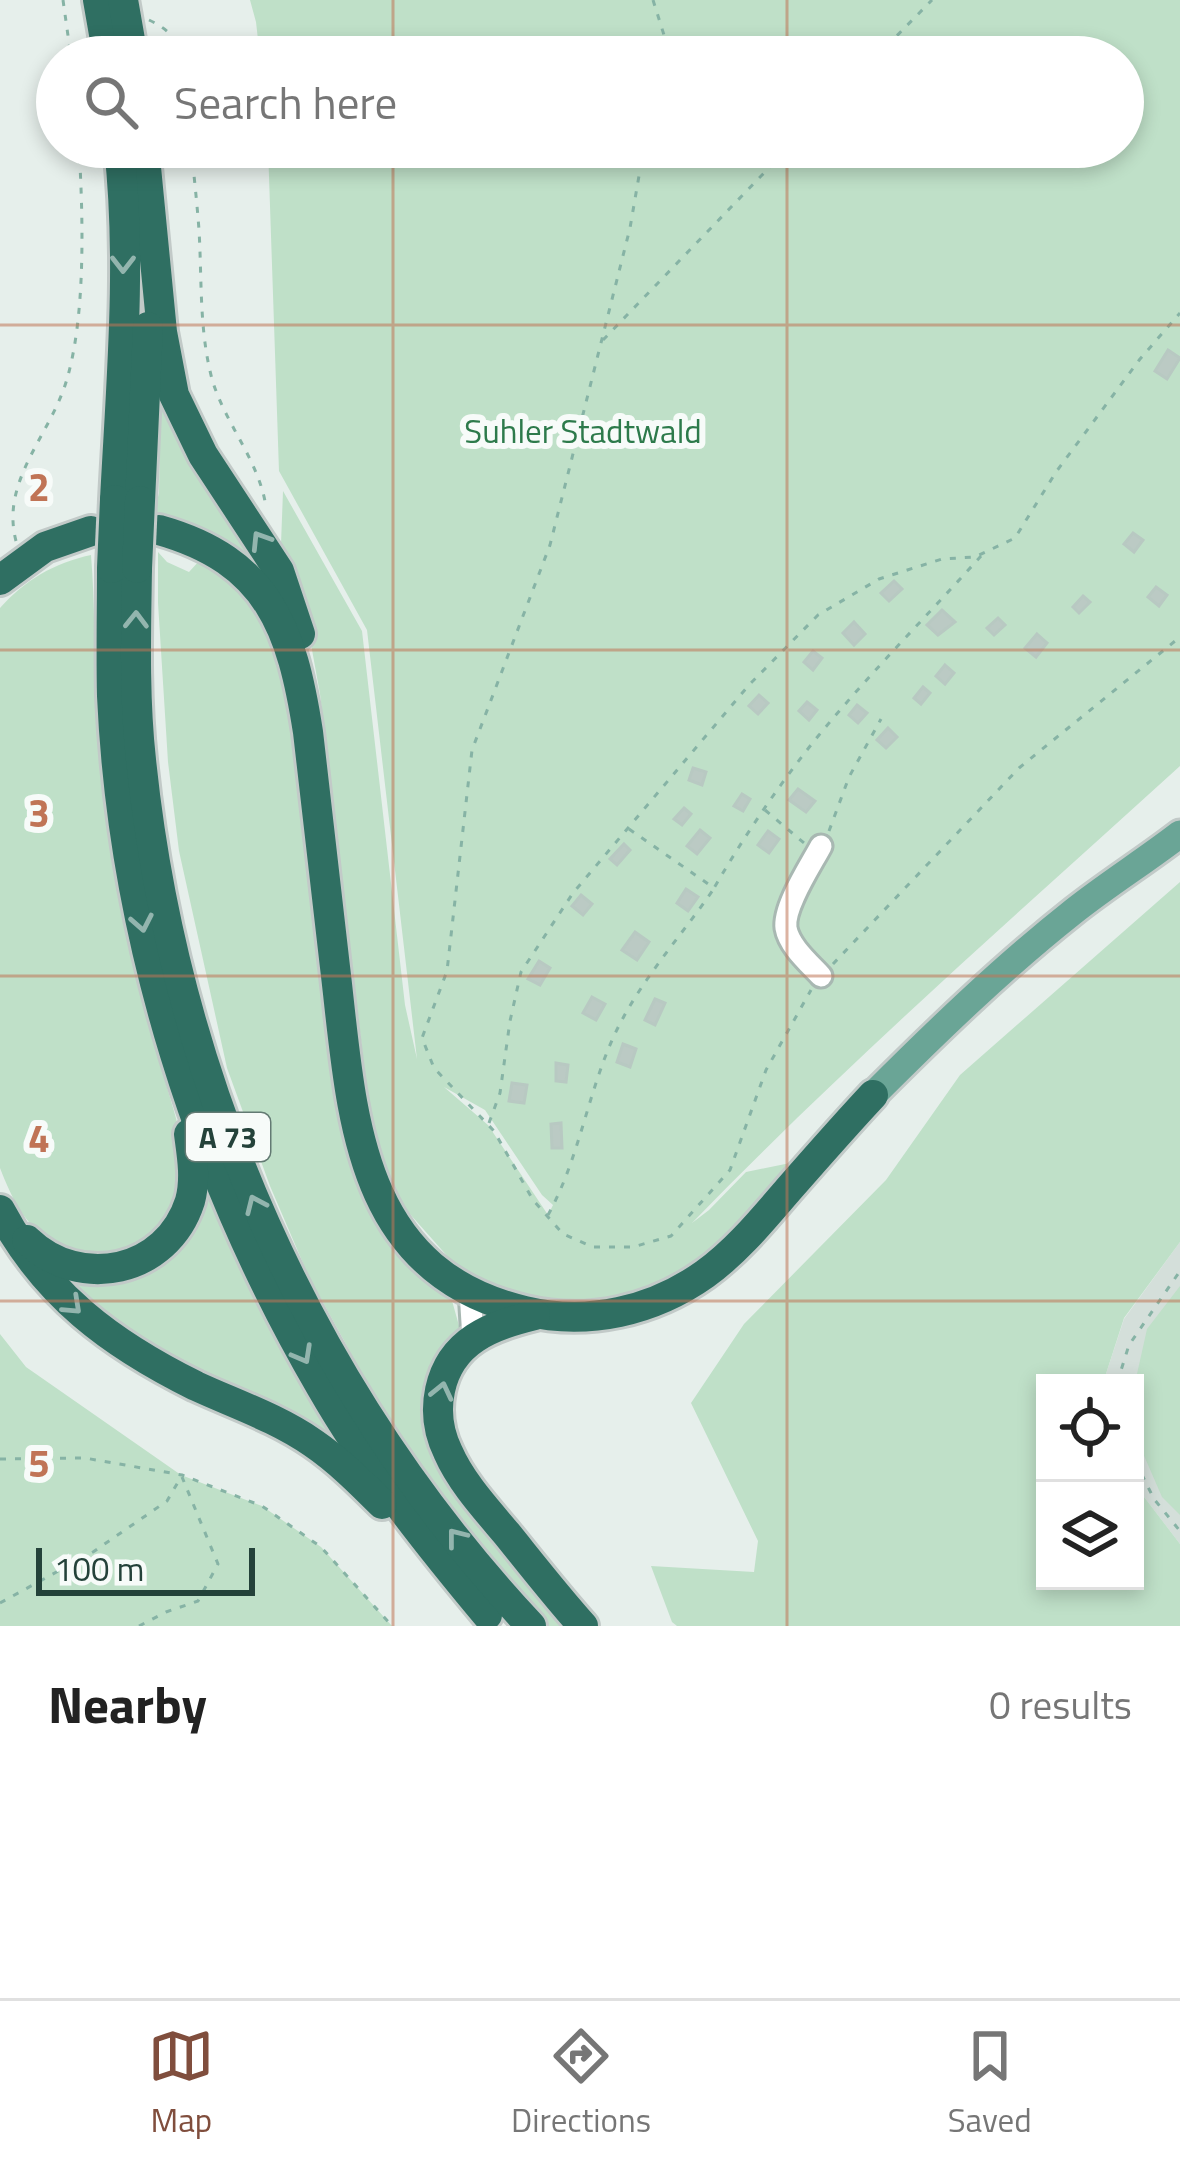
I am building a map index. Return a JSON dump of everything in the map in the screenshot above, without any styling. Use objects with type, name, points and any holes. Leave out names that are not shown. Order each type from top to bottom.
[{"type":"highway","points":[[111,36],[115,5]]},
{"type":"highway","points":[[115,5],[126,36]]},
{"type":"highway","name":"A 73","points":[[120,168],[127,500],[112,698],[128,849],[147,949],[182,1080],[232,1214],[270,1294],[321,1388],[392,1495],[493,1620]]},
{"type":"highway","name":"A 73","points":[[127,500],[148,328],[145,168]]},
{"type":"highway","points":[[146,168],[162,332],[174,395],[203,455],[258,536],[287,590],[301,640],[347,1072],[363,1156],[379,1198],[405,1237],[436,1268],[470,1291],[501,1304],[538,1314],[586,1317],[628,1311],[694,1281],[723,1260],[873,1095]]},
{"type":"highway","points":[[159,530],[217,553],[263,596],[290,645],[308,732]]},
{"type":"highway","points":[[0,580],[63,538],[91,531]]},
{"type":"highway","name":"A 73","points":[[125,568],[152,845],[188,1011],[222,1122],[290,1280],[341,1373],[427,1500],[531,1626]]},
{"type":"highway","points":[[1,1212],[34,1248],[69,1267],[97,1270],[124,1265],[160,1247],[184,1214],[193,1184],[182,1080]]},
{"type":"highway","points":[[1,1212],[34,1266],[88,1321],[192,1383],[310,1441],[362,1483],[493,1620]]},
{"type":"highway","points":[[538,1314],[473,1339],[450,1364],[439,1393],[438,1418],[456,1468],[584,1626]]},
{"type":"main road","points":[[873,1095],[1014,961],[1180,834]]},
{"type":"lane","points":[[819,850],[788,909],[786,930],[821,976]]},
{"type":"lane","points":[[470,1291],[473,1339]]},
{"type":"path","points":[[63,0],[68,36]]},
{"type":"path","points":[[653,0],[664,36]]},
{"type":"path","points":[[897,36],[932,0]]},
{"type":"path","points":[[115,5],[171,36]]},
{"type":"path","points":[[26,559],[11,529],[9,498],[19,470],[60,397],[74,351],[80,268],[79,168]]},
{"type":"path","points":[[193,168],[208,358],[213,381],[256,470],[266,505]]},
{"type":"path","points":[[640,168],[630,228],[550,545],[472,750],[447,971],[422,1038],[434,1067],[494,1131],[533,1201],[563,1234],[593,1246],[633,1247],[671,1236],[730,1170],[766,1070],[821,976],[1019,768],[1180,637]]},
{"type":"path","points":[[602,341],[769,168]]},
{"type":"path","points":[[488,1126],[500,1093],[521,972],[573,893],[749,685],[818,615],[879,579],[942,559],[975,556],[1015,538],[1056,472],[1180,313]]},
{"type":"path","points":[[548,1216],[573,1162],[614,1036],[658,963],[818,736],[985,552]]},
{"type":"path","points":[[764,809],[819,850],[849,777],[881,719]]},
{"type":"path","points":[[628,828],[714,888]]},
{"type":"path","points":[[1121,1374],[1129,1346],[1180,1271]]},
{"type":"path","points":[[0,1460],[85,1458],[182,1475],[262,1506],[321,1547],[392,1626]]},
{"type":"path","points":[[0,1603],[93,1552],[167,1501],[182,1475]]},
{"type":"path","points":[[139,1626],[198,1601],[218,1564],[182,1475]]},
{"type":"path","points":[[1144,1479],[1180,1531]]},
{"type":"shaded area","points":[[1180,1242],[1180,1544],[1144,1497],[1144,1374],[1106,1374],[1124,1319]]},
{"type":"green space","name":"Suhler Stadtwald","points":[[250,0],[1180,0],[1180,766],[871,1048],[692,1223],[746,1172],[795,1162],[718,1256],[636,1297],[552,1305],[465,1276],[401,1204],[379,1159],[320,694],[301,589],[281,544],[283,491],[362,631],[405,1005],[417,1059],[367,630],[279,471],[269,168],[1144,168],[1144,36],[258,36]],"holes":[[[444,1087],[485,1110],[553,1205],[548,1215],[488,1125]]]},
{"type":"green space","points":[[161,387],[261,568],[213,533],[152,522],[159,493]]},
{"type":"green space","points":[[158,552],[189,572],[200,560],[223,576],[259,612],[281,659],[295,737],[334,1088],[351,1170],[377,1223],[401,1254],[451,1297],[461,1333],[432,1372],[426,1420],[575,1626],[549,1626],[540,1617],[414,1459],[309,1277],[270,1186],[227,1068],[179,851],[168,762]]},
{"type":"green space","points":[[91,555],[98,729],[111,843],[133,964],[183,1157],[178,1191],[158,1228],[125,1250],[105,1254],[60,1245],[38,1231],[16,1203],[0,1168],[0,608],[41,574]]},
{"type":"green space","points":[[1180,882],[1180,1242],[1124,1318],[1106,1374],[1036,1374],[1036,1590],[1144,1590],[1144,1497],[1180,1544],[1180,1626],[677,1626],[651,1566],[754,1572],[758,1541],[691,1403],[744,1324],[886,1180],[960,1075]]},
{"type":"green space","points":[[200,1175],[271,1322],[353,1463],[132,1344],[45,1262],[126,1270]]},
{"type":"green space","points":[[1180,1286],[1180,1515],[1162,1497],[1144,1456],[1144,1374],[1137,1374],[1147,1329]]},
{"type":"green space","points":[[0,1334],[26,1367],[181,1475],[262,1506],[321,1547],[392,1626],[0,1626]]},
{"type":"building","points":[[1168,350],[1180,358],[1167,379],[1155,371]]},
{"type":"building","points":[[1133,533],[1143,540],[1134,552],[1124,544]]},
{"type":"building","points":[[894,581],[902,589],[889,601],[881,593]]},
{"type":"building","points":[[1156,587],[1167,595],[1159,606],[1148,597]]},
{"type":"building","points":[[1083,596],[1090,602],[1079,613],[1073,607]]},
{"type":"building","points":[[942,610],[955,622],[938,635],[927,625]]},
{"type":"building","points":[[998,618],[1005,625],[994,635],[987,628]]},
{"type":"building","points":[[854,622],[865,634],[854,645],[843,633]]},
{"type":"building","points":[[1037,634],[1047,643],[1036,657],[1025,648]]},
{"type":"building","points":[[813,651],[822,658],[813,670],[804,662]]},
{"type":"building","points":[[945,665],[954,673],[945,684],[936,676]]},
{"type":"building","points":[[923,687],[930,693],[921,704],[914,698]]},
{"type":"building","points":[[759,695],[768,703],[758,714],[749,706]]},
{"type":"building","points":[[807,702],[817,710],[809,720],[799,711]]},
{"type":"building","points":[[857,705],[867,713],[858,723],[849,715]]},
{"type":"building","points":[[888,728],[897,737],[886,748],[877,740]]},
{"type":"building","points":[[693,768],[706,772],[702,785],[689,780]]},
{"type":"building","points":[[798,789],[815,801],[806,812],[789,800]]},
{"type":"building","points":[[742,794],[750,799],[743,811],[734,806]]},
{"type":"building","points":[[684,808],[691,814],[682,825],[674,819]]},
{"type":"building","points":[[700,830],[710,838],[697,854],[687,846]]},
{"type":"building","points":[[768,831],[779,839],[769,853],[758,845]]},
{"type":"building","points":[[624,844],[630,850],[617,865],[610,859]]},
{"type":"building","points":[[686,889],[698,897],[688,911],[677,903]]},
{"type":"building","points":[[581,895],[592,904],[583,915],[572,906]]},
{"type":"building","points":[[635,932],[649,942],[637,960],[622,950]]},
{"type":"building","points":[[539,961],[550,968],[540,985],[528,979]]},
{"type":"building","points":[[592,997],[605,1004],[596,1020],[583,1013]]},
{"type":"building","points":[[655,999],[665,1003],[655,1025],[645,1020]]},
{"type":"building","points":[[623,1044],[636,1049],[630,1067],[617,1062]]},
{"type":"building","points":[[556,1063],[568,1065],[566,1082],[556,1081]]},
{"type":"building","points":[[512,1083],[527,1085],[524,1103],[509,1101]]},
{"type":"building","points":[[561,1123],[562,1148],[552,1148],[551,1124]]}]
